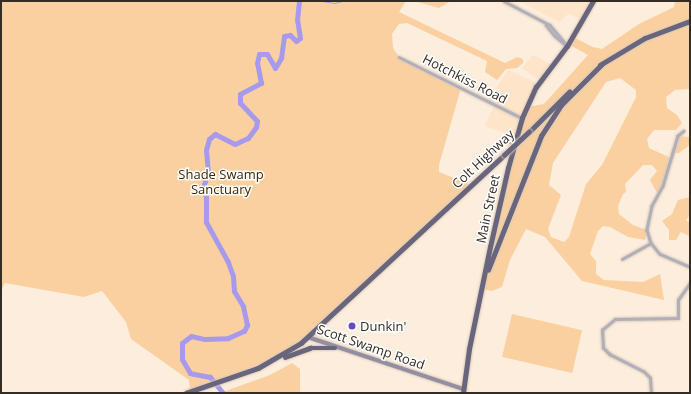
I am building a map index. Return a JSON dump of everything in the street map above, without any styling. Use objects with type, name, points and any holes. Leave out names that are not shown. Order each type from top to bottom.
[{"type":"highway","name":"Main Street","points":[[463,391],[482,289],[515,142],[522,118],[539,84],[567,46],[593,1]]},
{"type":"highway","name":"Colt Highway","points":[[308,337],[601,65],[645,38],[690,21]]},
{"type":"highway","points":[[482,289],[541,136],[561,105],[601,65]]},
{"type":"highway","name":"Scott Swamp Road","points":[[186,393],[268,363],[308,337]]},
{"type":"highway","points":[[268,363],[306,349],[335,348]]},
{"type":"main road","name":"Scott Swamp Road","points":[[308,337],[335,348],[463,391]]},
{"type":"street","points":[[504,1],[546,24],[554,36],[567,46]]},
{"type":"street","name":"Hotchkiss Road","points":[[399,57],[522,118]]},
{"type":"street","points":[[684,131],[678,136],[663,186],[647,220],[651,243],[660,254],[690,267]]},
{"type":"street","points":[[477,162],[486,158],[502,141],[515,142]]},
{"type":"street","points":[[622,259],[651,243]]},
{"type":"street","points":[[651,393],[650,378],[644,372],[610,355],[603,348],[602,330],[615,319],[678,318],[678,300],[690,283]]},
{"type":"shaded area","points":[[518,1],[590,1],[581,19],[568,14],[560,22]]},
{"type":"shaded area","points":[[532,56],[536,56],[553,66],[540,81],[522,68]]},
{"type":"shaded area","points":[[508,70],[539,84],[517,137],[485,126],[501,90],[496,88]]},
{"type":"green space","name":"Shade Swamp Sanctuary","points":[[1,1],[406,1],[399,12],[505,63],[517,57],[523,59],[523,63],[517,68],[506,69],[497,80],[485,72],[487,61],[407,23],[399,24],[392,34],[393,48],[399,57],[461,88],[439,165],[439,172],[471,185],[308,337],[277,358],[190,392],[189,380],[131,339],[126,322],[102,291],[84,297],[5,283],[1,291]]},
{"type":"green space","points":[[414,1],[451,1],[439,8]]},
{"type":"green space","points":[[675,1],[690,1],[690,89],[675,90],[666,97],[667,108],[677,115],[682,123],[676,130],[654,130],[647,139],[649,148],[671,158],[658,195],[650,180],[657,171],[652,165],[643,165],[625,184],[626,192],[623,194],[618,206],[619,214],[633,225],[647,230],[645,240],[628,237],[610,227],[603,226],[598,231],[590,254],[596,261],[596,274],[604,280],[643,282],[660,274],[664,300],[582,281],[545,237],[526,229],[510,260],[502,287],[492,291],[482,289],[504,184],[527,107],[544,104],[588,55],[568,44],[573,37],[593,47],[602,49],[639,24],[674,7]],"holes":[[[620,78],[636,90],[636,97],[602,165],[586,184],[569,237],[564,242],[551,237],[548,229],[561,195],[549,185],[553,163],[606,82]]]},
{"type":"green space","points":[[678,136],[690,137],[690,145],[679,153],[673,153]]},
{"type":"green space","points":[[690,197],[690,215],[686,220],[690,223],[690,241],[689,236],[681,232],[676,240],[669,240],[669,230],[662,221],[672,214],[678,200]]},
{"type":"green space","points":[[512,314],[582,330],[572,373],[502,357]]},
{"type":"green space","points":[[292,363],[300,369],[300,393],[220,393],[270,375]]},
{"type":"waterway","points":[[223,393],[210,377],[190,373],[182,359],[182,343],[191,336],[204,339],[228,338],[244,331],[247,325],[243,306],[234,291],[233,276],[228,262],[206,222],[206,197],[203,187],[208,173],[206,150],[209,139],[215,134],[235,144],[248,138],[256,127],[257,121],[240,103],[240,94],[261,83],[257,63],[259,54],[267,54],[275,68],[281,58],[284,36],[290,35],[296,41],[300,38],[297,20],[299,1]]},
{"type":"waterway","points":[[322,1],[334,3],[342,1]]},
{"type":"place","name":"Dunkin'","points":[[352,326]]}]
